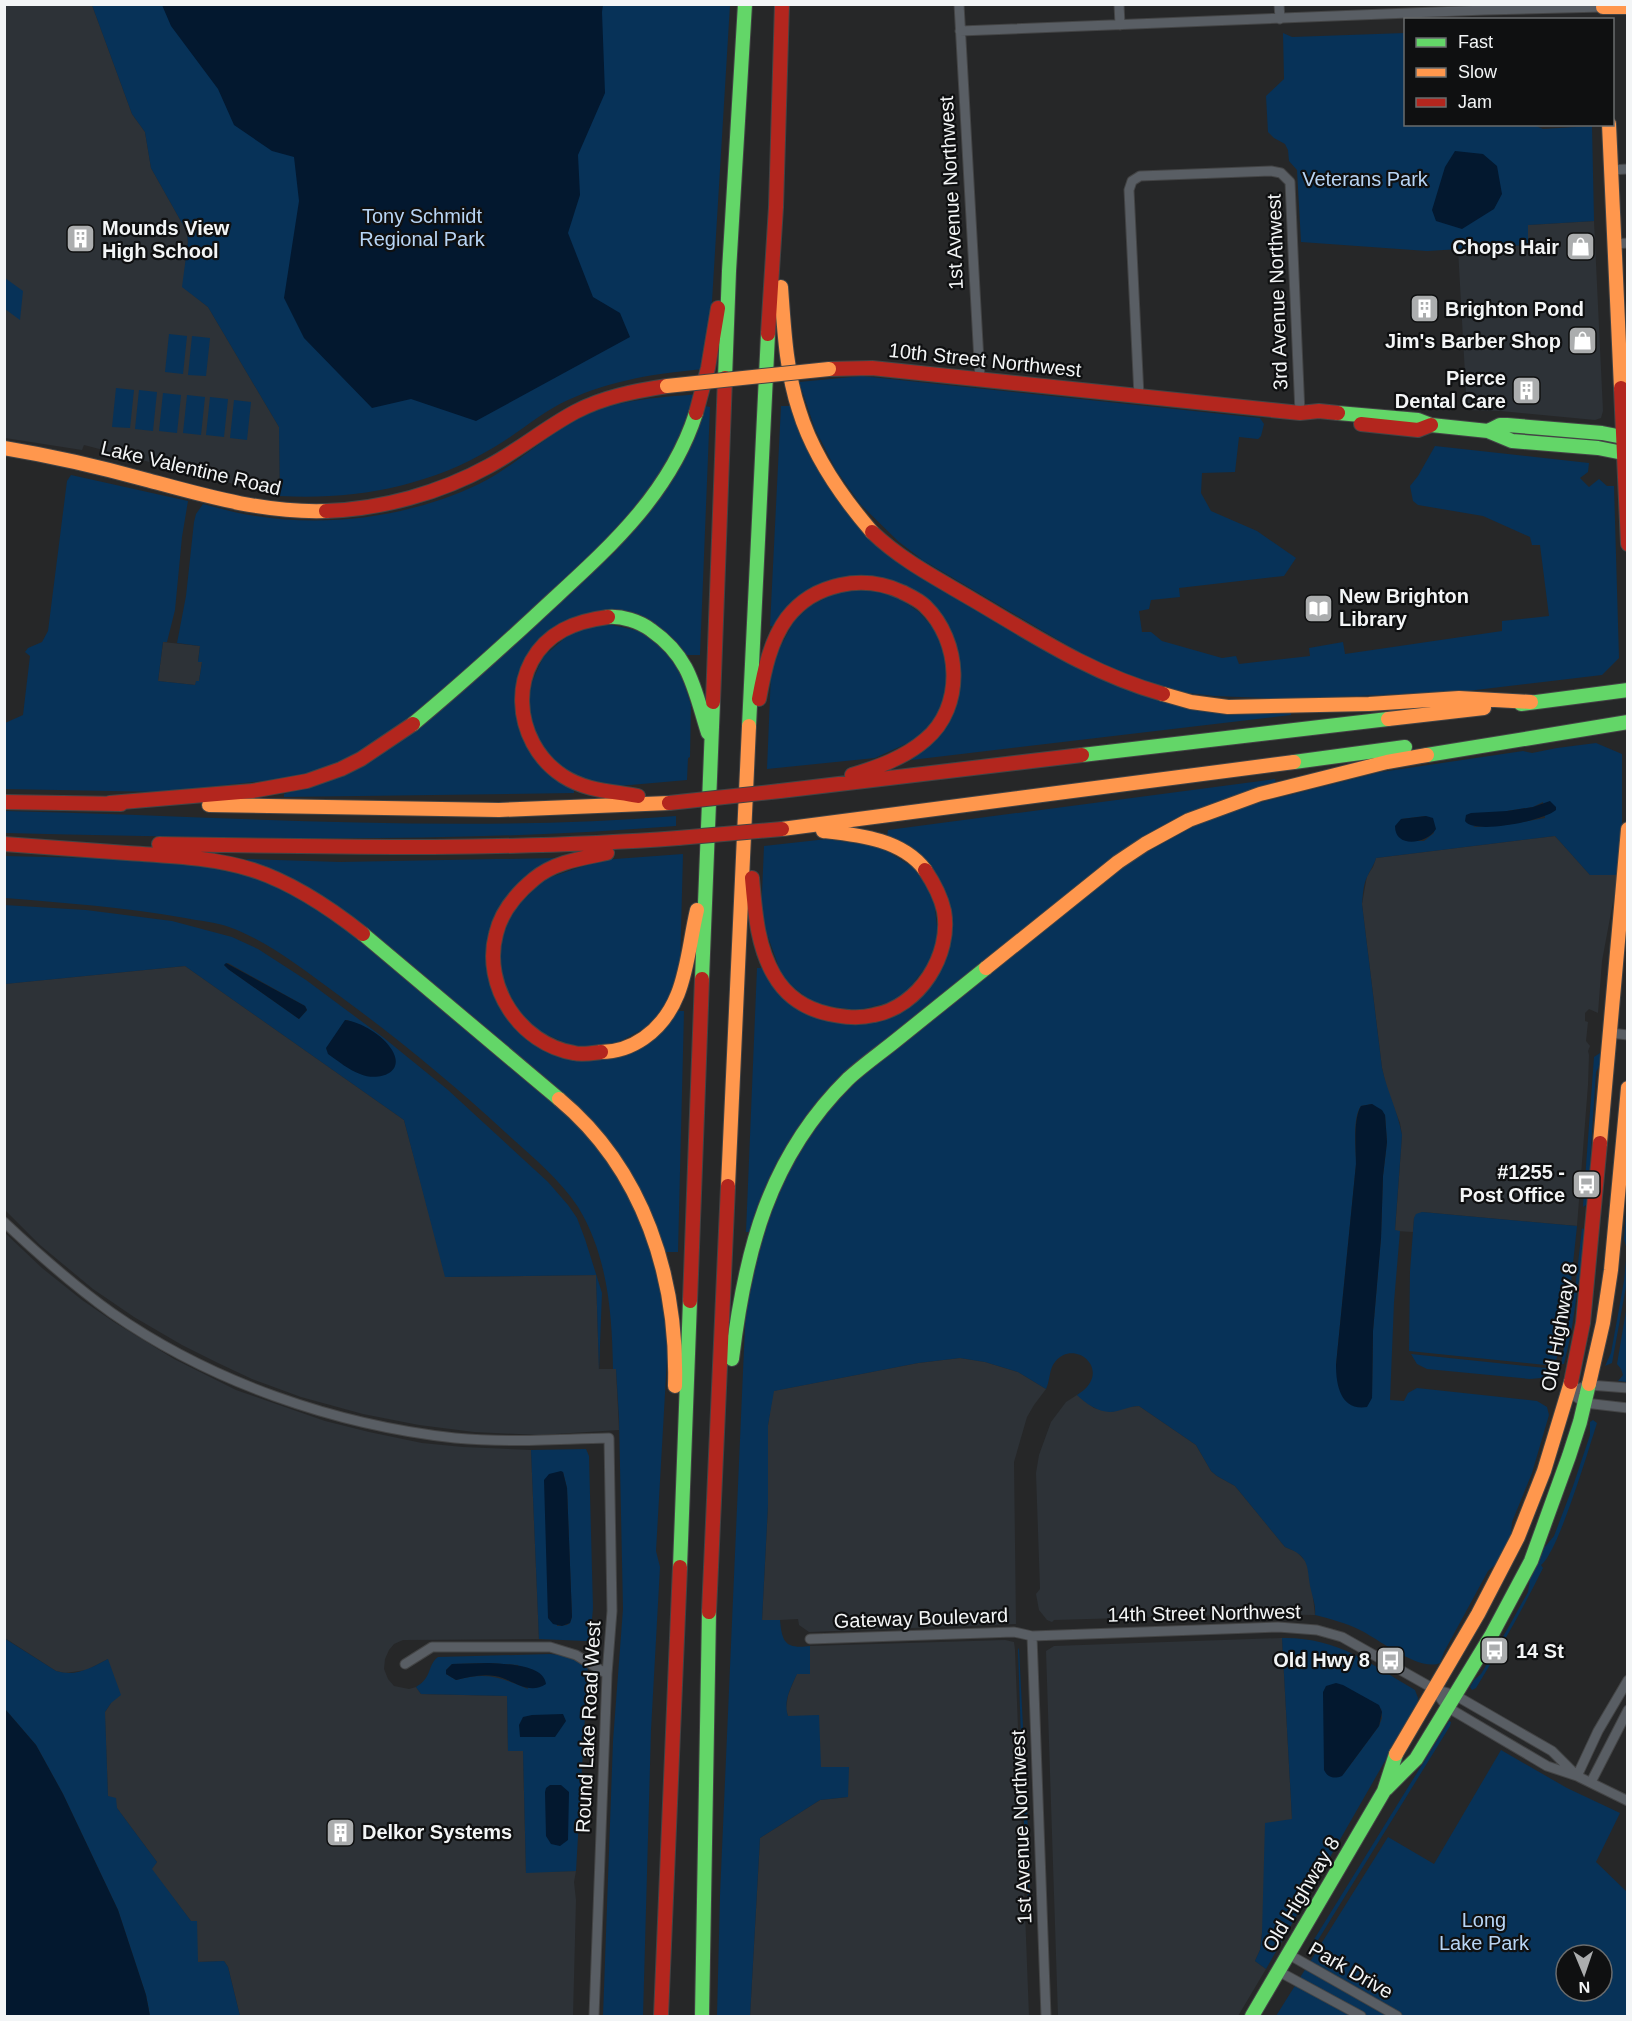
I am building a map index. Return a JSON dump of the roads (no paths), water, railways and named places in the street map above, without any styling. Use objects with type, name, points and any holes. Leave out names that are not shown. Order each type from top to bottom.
[{"type":"main road","points":[[661,2016],[729,272],[745,4]]},
{"type":"main road","points":[[702,2016],[707,1655],[763,413],[778,135],[782,4]]},
{"type":"main road","points":[[1603,10],[1628,7]]},
{"type":"main road","points":[[1609,126],[1611,170],[1621,244],[1628,544]]},
{"type":"main road","points":[[778,135],[782,304],[788,364],[796,402],[813,447],[834,484],[864,524],[896,553],[929,575],[1066,655],[1116,679],[1170,697],[1209,704],[1249,707],[1369,704],[1459,698],[1531,702]]},
{"type":"main road","points":[[110,803],[265,790],[320,777],[380,749],[432,709],[604,553],[656,494],[682,450],[693,423],[706,381],[719,305],[729,272]]},
{"type":"main road","name":"10th Street Northwest","points":[[667,386],[829,369],[872,368],[1300,413],[1319,411],[1413,419],[1431,426],[1488,431],[1512,441],[1598,447],[1626,454]]},
{"type":"main road","name":"Lake Valentine Road","points":[[4,448],[65,459],[258,507],[298,511],[361,508],[419,495],[461,481],[492,465],[548,428],[584,408],[628,393],[667,386]]},
{"type":"main road","name":"10th Street Northwest","points":[[1488,431],[1500,425],[1507,425],[1625,437]]},
{"type":"main road","points":[[747,775],[766,668],[774,642],[789,616],[810,598],[842,584],[866,582],[900,591],[925,606],[947,637],[952,654],[954,675],[950,705],[941,724],[929,738],[904,756],[815,787]]},
{"type":"main road","points":[[669,803],[635,795],[591,789],[571,781],[543,759],[530,740],[522,716],[521,704],[526,672],[536,653],[562,629],[585,620],[615,617],[655,630],[669,642],[683,661],[711,742]]},
{"type":"main road","points":[[4,802],[499,810],[669,803],[1628,690]]},
{"type":"main road","points":[[4,843],[435,848],[573,845],[678,838],[803,828],[974,803],[1628,721]]},
{"type":"main road","points":[[712,1543],[733,1347],[745,1274],[757,1224],[774,1179],[798,1138],[831,1095],[849,1078],[1101,874],[1144,844],[1189,820],[1252,796],[1347,770],[1416,756],[1628,721]]},
{"type":"main road","points":[[745,817],[760,939],[782,988],[807,1006],[835,1017],[864,1018],[886,1012],[907,1001],[916,993],[930,976],[940,957],[945,920],[937,891],[917,861],[895,847],[872,838],[803,828]]},
{"type":"main road","name":"Old Highway 8","points":[[1252,2016],[1384,1791],[1398,1749],[1478,1614],[1518,1537],[1544,1471],[1569,1392],[1583,1323],[1628,829]]},
{"type":"main road","points":[[649,840],[612,852],[571,861],[544,872],[523,888],[503,915],[496,934],[493,957],[498,990],[512,1017],[526,1033],[535,1039],[565,1052],[599,1054],[628,1047],[649,1035],[670,1011],[680,992],[706,870]]},
{"type":"main road","points":[[4,843],[190,858],[255,871],[294,888],[334,912],[362,933],[550,1091],[595,1133],[622,1170],[648,1219],[660,1254],[670,1300],[676,1375],[673,1443],[677,1626]]},
{"type":"main road","name":"Old Highway 8","points":[[1384,1791],[1416,1759],[1491,1636],[1531,1561],[1567,1464],[1585,1403],[1604,1323],[1628,1088]]},
{"type":"street","name":"1st Avenue Northwest","points":[[959,4],[980,379]]},
{"type":"street","points":[[1119,4],[1120,24]]},
{"type":"street","points":[[1280,4],[1280,19]]},
{"type":"street","points":[[960,31],[1280,19],[1440,9],[1603,10]]},
{"type":"street","points":[[1611,170],[1628,169]]},
{"type":"street","name":"3rd Avenue Northwest","points":[[1139,396],[1129,190],[1132,181],[1140,176],[1271,171],[1281,174],[1290,182],[1300,413]]},
{"type":"street","points":[[1610,1033],[1628,1035]]},
{"type":"street","name":"Round Lake Road West","points":[[4,1222],[81,1290],[145,1334],[223,1375],[287,1400],[377,1425],[455,1438],[520,1441],[609,1438],[612,1611],[607,1674],[594,2016]]},
{"type":"street","points":[[1569,1392],[1589,1385],[1628,1388]]},
{"type":"street","points":[[1569,1392],[1585,1403],[1628,1408]]},
{"type":"street","name":"14th Street Northwest","points":[[1032,1636],[1297,1627],[1330,1632],[1342,1636],[1434,1689],[1455,1695],[1512,1728],[1552,1752],[1577,1776]]},
{"type":"street","name":"Gateway Boulevard","points":[[810,1639],[1014,1632],[1032,1636]]},
{"type":"street","name":"1st Avenue Northwest","points":[[1032,1636],[1046,2016]]},
{"type":"street","points":[[405,1664],[432,1647],[550,1647],[576,1655],[607,1674]]},
{"type":"street","points":[[1577,1776],[1598,1731],[1628,1680]]},
{"type":"street","name":"14th Street Northwest","points":[[1434,1689],[1447,1707],[1547,1766],[1591,1782],[1628,1802]]},
{"type":"street","points":[[1591,1782],[1628,1710]]},
{"type":"street","points":[[1503,1739],[1512,1728]]},
{"type":"street","name":"Park Drive","points":[[1287,1954],[1396,2016]]},
{"type":"street","name":"Park Drive","points":[[1278,1971],[1360,2016]]},
{"type":"street","points":[[1360,2016],[1368,2000]]},
{"type":"place","name":"Mounds View High School","points":[[81,239]]},
{"type":"place","name":"Chops Hair","points":[[1580,247]]},
{"type":"place","name":"Brighton Pond","points":[[1424,309]]},
{"type":"place","name":"Jim's Barber Shop","points":[[1582,341]]},
{"type":"place","name":"Pierce Dental Care","points":[[1527,390]]},
{"type":"place","name":"New Brighton Library","points":[[1318,608]]},
{"type":"place","name":"#1255 - Post Office","points":[[1586,1184]]},
{"type":"place","name":"14 St","points":[[1495,1651]]},
{"type":"place","name":"Old Hwy 8","points":[[1391,1660]]},
{"type":"place","name":"Delkor Systems","points":[[341,1832]]},
{"type":"park label","name":"Veterans Park","points":[[1365,179]]},
{"type":"park label","name":"Tony Schmidt Regional Park","points":[[422,228]]},
{"type":"park label","name":"Long Lake Park","points":[[1484,1932]]}]
